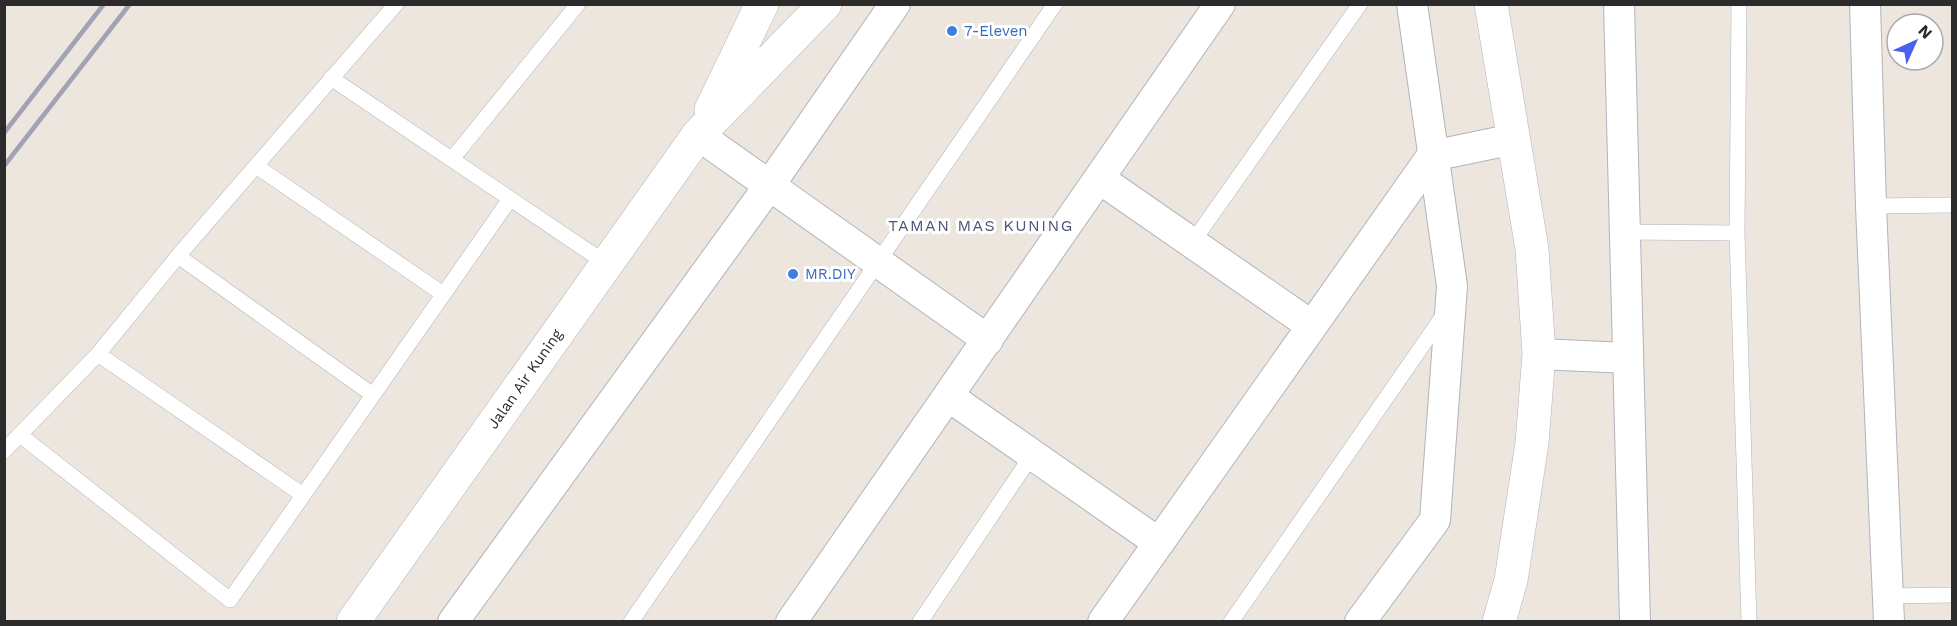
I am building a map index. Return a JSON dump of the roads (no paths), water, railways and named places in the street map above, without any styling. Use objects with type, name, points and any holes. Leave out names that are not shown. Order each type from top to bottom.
[{"type":"main road","name":"Jalan Air Kuning","points":[[698,135],[762,4]]},
{"type":"main road","name":"Jalan Air Kuning","points":[[353,621],[698,135],[825,4]]},
{"type":"main road","points":[[1491,4],[1532,249],[1539,354],[1532,443],[1511,580],[1499,621]]},
{"type":"street","points":[[453,621],[769,186],[895,4]]},
{"type":"street","points":[[790,621],[1220,4]]},
{"type":"street","points":[[1360,621],[1435,520],[1452,286],[1412,4]]},
{"type":"street","points":[[1619,4],[1635,621]]},
{"type":"street","points":[[1865,4],[1871,206],[1889,608]]},
{"type":"street","points":[[698,135],[988,340]]},
{"type":"street","points":[[1103,621],[1432,156],[1514,139]]},
{"type":"street","points":[[1100,179],[1312,326]]},
{"type":"street","points":[[1539,354],[1628,358]]},
{"type":"street","points":[[948,396],[1159,543]]},
{"type":"lane","points":[[4,452],[98,354],[178,256],[396,4]]},
{"type":"lane","points":[[452,159],[578,4]]},
{"type":"lane","points":[[631,621],[1055,4]]},
{"type":"lane","points":[[1192,243],[1360,4]]},
{"type":"lane","points":[[1739,4],[1737,233],[1749,621]]},
{"type":"lane","points":[[331,78],[607,264]]},
{"type":"lane","points":[[256,166],[443,294]]},
{"type":"lane","points":[[20,435],[230,600],[510,199]]},
{"type":"lane","points":[[1871,206],[1953,205]]},
{"type":"lane","points":[[1625,232],[1737,233]]},
{"type":"lane","points":[[178,256],[373,395]]},
{"type":"lane","points":[[1231,621],[1450,305]]},
{"type":"lane","points":[[98,354],[303,495]]},
{"type":"lane","points":[[920,621],[1032,455]]},
{"type":"lane","points":[[1889,608],[1953,595]]},
{"type":"railway","points":[[4,133],[104,4]]},
{"type":"railway","points":[[4,166],[130,4]]},
{"type":"place","name":"7-Eleven","points":[[952,31]]},
{"type":"place","name":"MR.DIY","points":[[793,274]]},
{"type":"district","name":"TAMAN MAS KUNING","points":[[981,225]]}]
